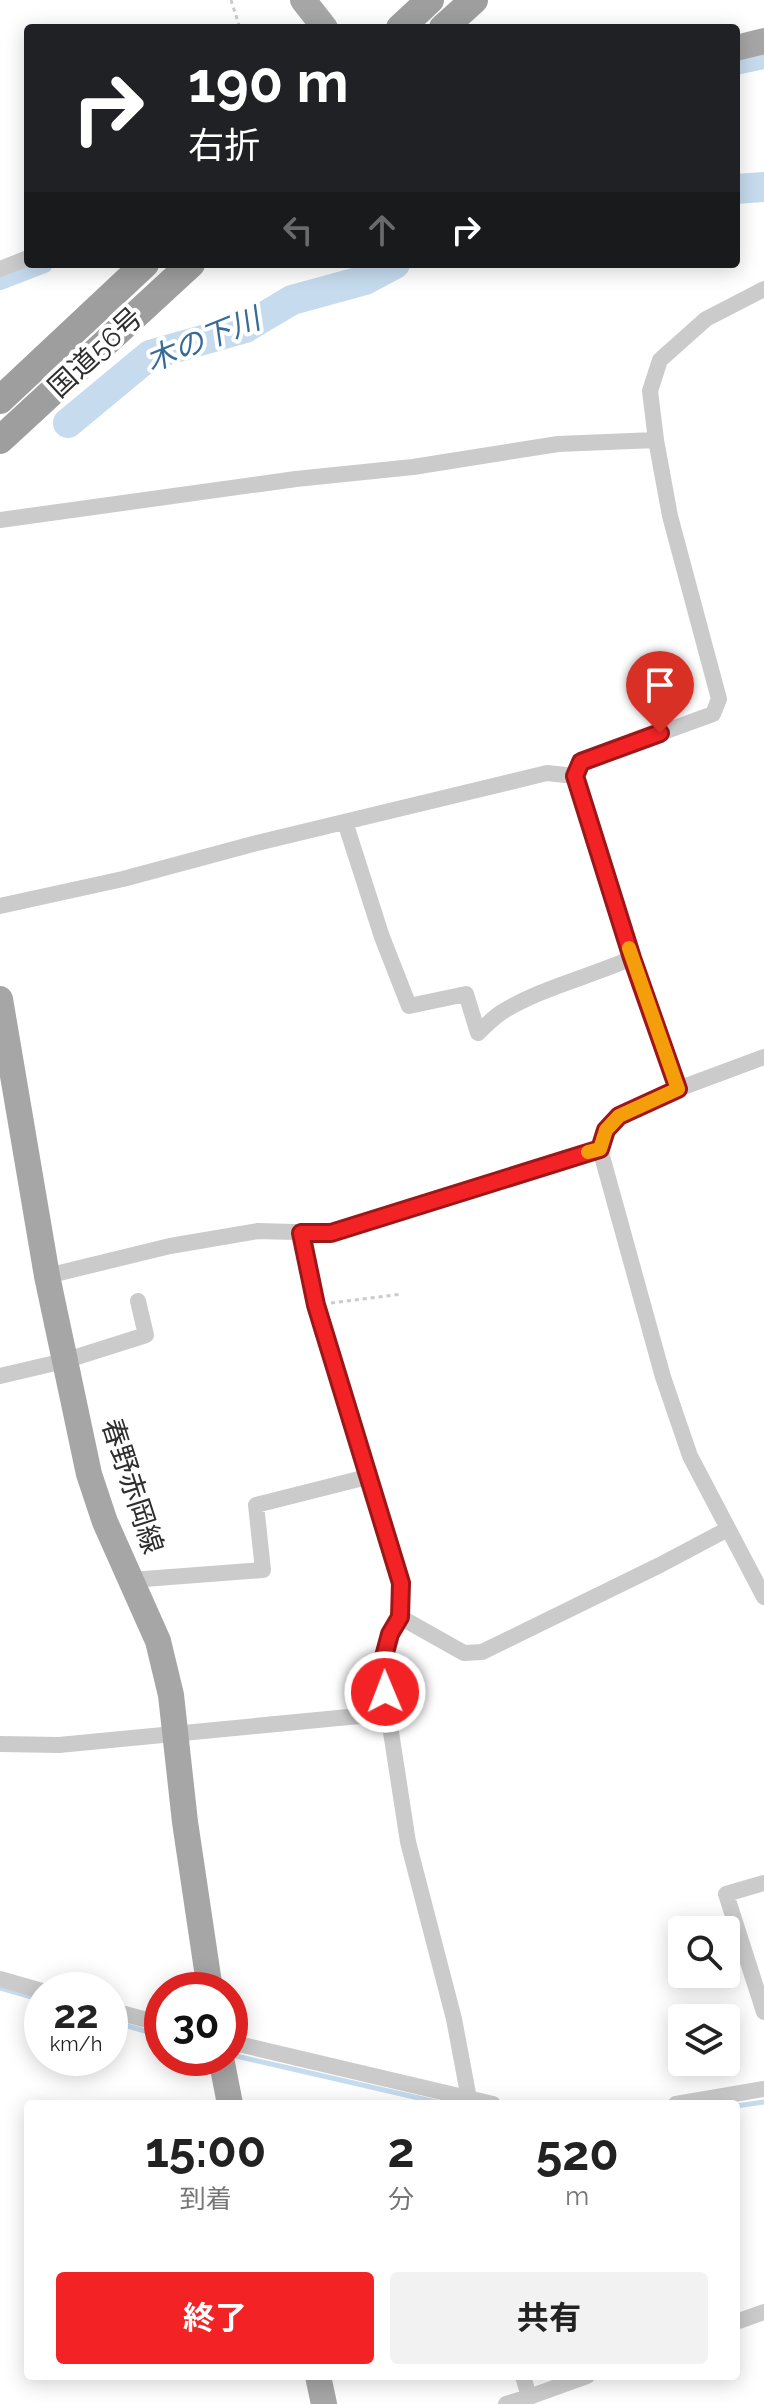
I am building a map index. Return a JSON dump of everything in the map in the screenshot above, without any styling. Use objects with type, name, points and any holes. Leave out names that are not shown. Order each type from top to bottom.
[{"type":"highway","points":[[404,24],[430,0]]},
{"type":"highway","points":[[447,24],[474,0]]},
{"type":"highway","name":"国道56号","points":[[0,400],[141,268]]},
{"type":"highway","name":"国道56号","points":[[0,440],[187,268]]},
{"type":"main road","points":[[303,0],[322,24]]},
{"type":"main road","points":[[740,47],[764,41]]},
{"type":"main road","name":"春野赤岡線","points":[[0,999],[47,1276],[89,1474],[105,1522],[158,1641],[171,1695],[195,1903],[207,1972]]},
{"type":"main road","points":[[225,2076],[229,2100]]},
{"type":"main road","points":[[319,2380],[324,2404]]},
{"type":"street","points":[[0,269],[24,260]]},
{"type":"street","points":[[678,1089],[632,958],[575,776],[581,762],[713,714],[719,699],[670,516],[650,391],[660,360],[706,319],[764,289]]},
{"type":"street","points":[[0,520],[296,479],[413,467],[558,444],[656,440]]},
{"type":"street","points":[[0,906],[123,879],[547,773],[575,776]]},
{"type":"street","points":[[345,822],[382,937],[409,1006],[466,994],[478,1033],[501,1013],[547,990],[597,974],[632,958]]},
{"type":"street","points":[[764,1057],[678,1089],[619,1116],[606,1130],[600,1149],[668,1390],[690,1456],[764,1597]]},
{"type":"street","points":[[47,1276],[170,1246],[258,1231],[331,1233],[600,1149]]},
{"type":"street","points":[[301,1233],[316,1305],[401,1583],[400,1617],[390,1634],[382,1664],[389,1719],[408,1842],[454,2019],[470,2100]]},
{"type":"street","points":[[0,1376],[64,1361],[146,1335],[138,1301]]},
{"type":"street","points":[[131,1580],[263,1570],[256,1505],[367,1477]]},
{"type":"street","points":[[400,1617],[464,1653],[482,1652],[728,1529]]},
{"type":"street","points":[[0,1744],[59,1745],[359,1716],[389,1719]]},
{"type":"street","points":[[764,1883],[726,1894],[764,2012]]},
{"type":"street","points":[[0,1979],[24,1986]]},
{"type":"street","points":[[248,2046],[462,2100]]},
{"type":"street","points":[[699,2100],[764,2089]]},
{"type":"street","points":[[740,2321],[764,2312]]},
{"type":"street","points":[[524,2380],[529,2397]]},
{"type":"street","points":[[506,2404],[576,2380]]},
{"type":"path","points":[[231,0],[239,24]]},
{"type":"path","points":[[316,1305],[402,1294]]},
{"type":"waterway","points":[[740,65],[764,60]]},
{"type":"waterway","name":"木の下川","points":[[740,189],[764,187]]},
{"type":"waterway","points":[[0,281],[34,268]]},
{"type":"waterway","name":"木の下川","points":[[68,423],[150,355],[245,328],[292,300],[365,280],[388,268]]},
{"type":"waterway","points":[[0,1988],[24,1995]]},
{"type":"waterway","points":[[128,2026],[144,2031]]},
{"type":"waterway","points":[[248,2059],[428,2100]]},
{"type":"waterway","points":[[740,2105],[764,2102]]},
{"type":"slow traffic","points":[[588,1152],[600,1149],[606,1130],[619,1116],[678,1089],[629,948]]},
{"type":"route","points":[[385,1692],[382,1664],[390,1634],[400,1617],[401,1583],[316,1305],[301,1233],[331,1233],[600,1149],[606,1130],[619,1116],[678,1089],[632,958],[575,776],[581,762],[660,733]]}]
